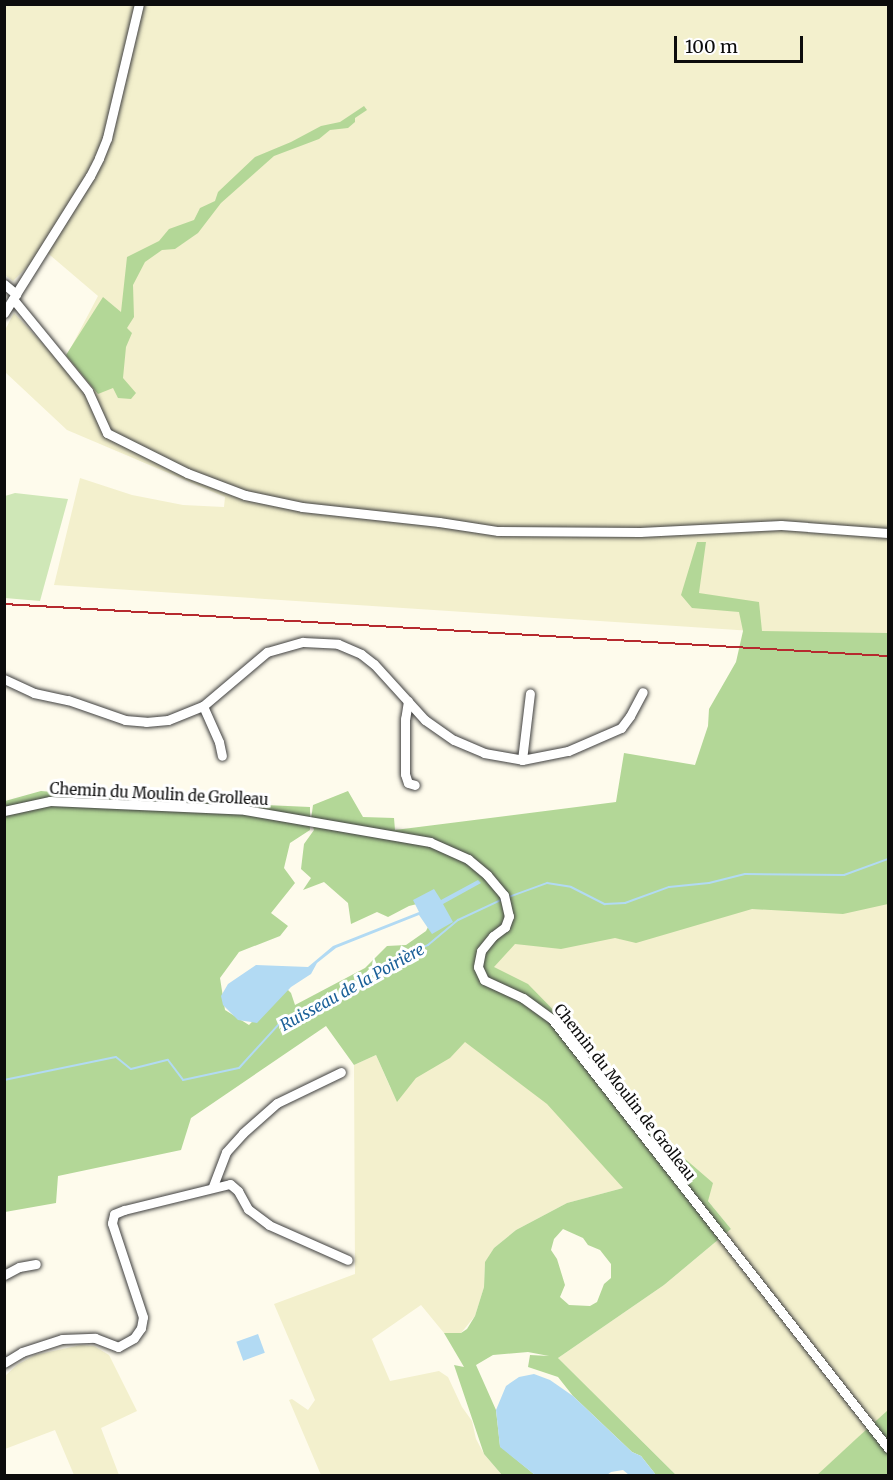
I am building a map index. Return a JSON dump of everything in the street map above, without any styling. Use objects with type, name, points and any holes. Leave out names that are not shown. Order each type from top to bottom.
[{"type":"street","points":[[4,313],[90,176],[107,138],[139,4]]},
{"type":"street","points":[[4,284],[88,391],[107,433],[187,473],[245,495],[332,512],[439,522],[509,532],[640,532],[781,525],[888,533]]},
{"type":"street","points":[[4,679],[34,693],[76,702],[125,720],[146,722],[168,720],[203,706],[267,652],[303,642],[338,644],[362,654],[425,720],[454,740],[484,753],[522,760],[568,751],[621,728],[644,692]]},
{"type":"street","points":[[522,760],[530,693]]},
{"type":"street","points":[[408,701],[405,719],[405,774],[408,783],[415,785]]},
{"type":"street","points":[[203,706],[219,742],[222,756]]},
{"type":"street","name":"Chemin du Moulin de Grolleau","points":[[4,811],[50,801],[245,810],[404,836],[450,849],[488,875],[505,900],[509,916],[505,927],[493,936],[481,951],[478,967],[484,980],[523,998],[552,1019],[888,1448]]},
{"type":"street","points":[[213,1186],[226,1152],[243,1133],[277,1103],[341,1072]]},
{"type":"street","points":[[4,1363],[22,1352],[62,1339],[95,1338],[118,1347],[134,1338],[141,1328],[143,1317],[114,1237],[112,1223],[114,1214],[213,1186],[230,1184],[238,1191],[248,1209],[269,1225],[348,1260]]},
{"type":"street","points":[[4,1275],[19,1267],[36,1264]]},
{"type":"shaded area","points":[[5,5],[888,5],[888,640],[54,585],[80,478],[132,495],[183,505],[224,507],[225,497],[67,430],[5,372],[5,330],[14,313],[60,362],[67,355],[98,296],[44,250],[13,281],[5,275]]},
{"type":"shaded area","points":[[888,897],[888,1415],[818,1475],[676,1475],[558,1358],[664,1285],[731,1229],[550,1007],[493,968],[506,939],[741,904]]},
{"type":"shaded area","points":[[462,1033],[544,1090],[623,1188],[567,1203],[516,1230],[494,1248],[485,1263],[484,1287],[475,1316],[461,1333],[444,1333],[421,1305],[372,1339],[390,1381],[439,1371],[448,1377],[462,1407],[472,1421],[476,1439],[484,1454],[502,1475],[321,1475],[289,1400],[292,1399],[308,1410],[315,1400],[274,1304],[355,1274],[354,1065],[376,1055],[391,1089]]},
{"type":"shaded area","points":[[81,1345],[94,1346],[109,1355],[137,1411],[101,1428],[119,1475],[74,1475],[55,1430],[5,1449],[5,1376],[17,1365],[35,1355]]},
{"type":"green space","points":[[364,106],[367,110],[355,118],[355,122],[348,128],[330,130],[319,139],[274,156],[221,203],[198,233],[175,249],[162,250],[145,262],[133,285],[134,317],[127,328],[132,333],[126,347],[123,378],[136,393],[131,399],[118,398],[113,388],[98,394],[66,355],[103,297],[121,312],[127,257],[159,241],[169,229],[194,220],[200,208],[215,201],[218,192],[255,157],[321,126],[340,122]]},
{"type":"green space","points":[[15,493],[68,499],[40,601],[5,598],[5,496]]},
{"type":"green space","points":[[697,542],[706,542],[699,593],[759,602],[762,631],[888,633],[888,904],[843,914],[752,909],[636,943],[615,938],[561,949],[515,944],[494,967],[528,984],[568,1025],[661,1138],[713,1183],[708,1201],[731,1229],[664,1285],[558,1358],[676,1475],[656,1475],[641,1456],[632,1452],[573,1396],[558,1377],[528,1367],[530,1355],[549,1356],[528,1352],[493,1355],[476,1365],[496,1410],[500,1446],[535,1475],[502,1475],[484,1454],[454,1365],[464,1367],[444,1333],[461,1333],[467,1329],[475,1316],[484,1287],[485,1262],[494,1248],[516,1230],[567,1203],[623,1188],[547,1104],[465,1042],[450,1058],[416,1078],[397,1102],[376,1055],[354,1065],[326,1026],[191,1118],[181,1150],[58,1176],[56,1203],[5,1212],[5,801],[41,791],[145,800],[310,807],[310,830],[290,843],[284,868],[295,883],[271,913],[288,926],[280,936],[239,952],[220,978],[225,1010],[249,1025],[274,999],[283,985],[291,993],[295,1005],[365,968],[387,946],[406,945],[426,931],[437,909],[433,900],[409,906],[388,917],[377,912],[351,924],[348,903],[324,882],[303,890],[311,878],[301,869],[304,844],[314,830],[311,820],[313,805],[348,791],[363,817],[394,818],[395,830],[616,802],[624,753],[695,765],[708,726],[709,709],[736,662],[743,631],[739,612],[692,608],[681,595]],"holes":[[[563,1229],[583,1238],[588,1245],[600,1250],[611,1264],[611,1278],[604,1284],[597,1302],[590,1306],[569,1305],[560,1297],[565,1285],[557,1259],[551,1250],[554,1239]]]},
{"type":"green space","points":[[888,1410],[888,1475],[816,1476],[856,1439]]},
{"type":"water","points":[[478,880],[481,883],[443,904],[453,922],[432,934],[419,915],[336,948],[317,963],[311,974],[291,987],[257,1023],[238,1020],[223,1005],[221,996],[228,984],[256,965],[308,967],[333,946],[419,912],[413,900],[434,889],[441,900]]},
{"type":"water","points":[[258,1334],[265,1353],[243,1361],[236,1342]]},
{"type":"water","points":[[534,1374],[550,1380],[573,1396],[632,1452],[641,1456],[656,1475],[629,1475],[623,1470],[607,1475],[535,1475],[500,1447],[496,1410],[506,1386],[519,1377]]},
{"type":"waterway","name":"Ruisseau de la Poirière","points":[[506,898],[547,883],[571,887],[605,904],[625,903],[669,887],[709,883],[745,874],[844,875],[888,859]]},
{"type":"waterway","name":"Ruisseau de la Poirière","points":[[4,1080],[116,1057],[131,1069],[168,1060],[183,1080],[239,1068],[280,1023],[372,980],[402,956],[428,945],[458,920],[501,900]]},
{"type":"railway","points":[[4,604],[888,656]]}]
